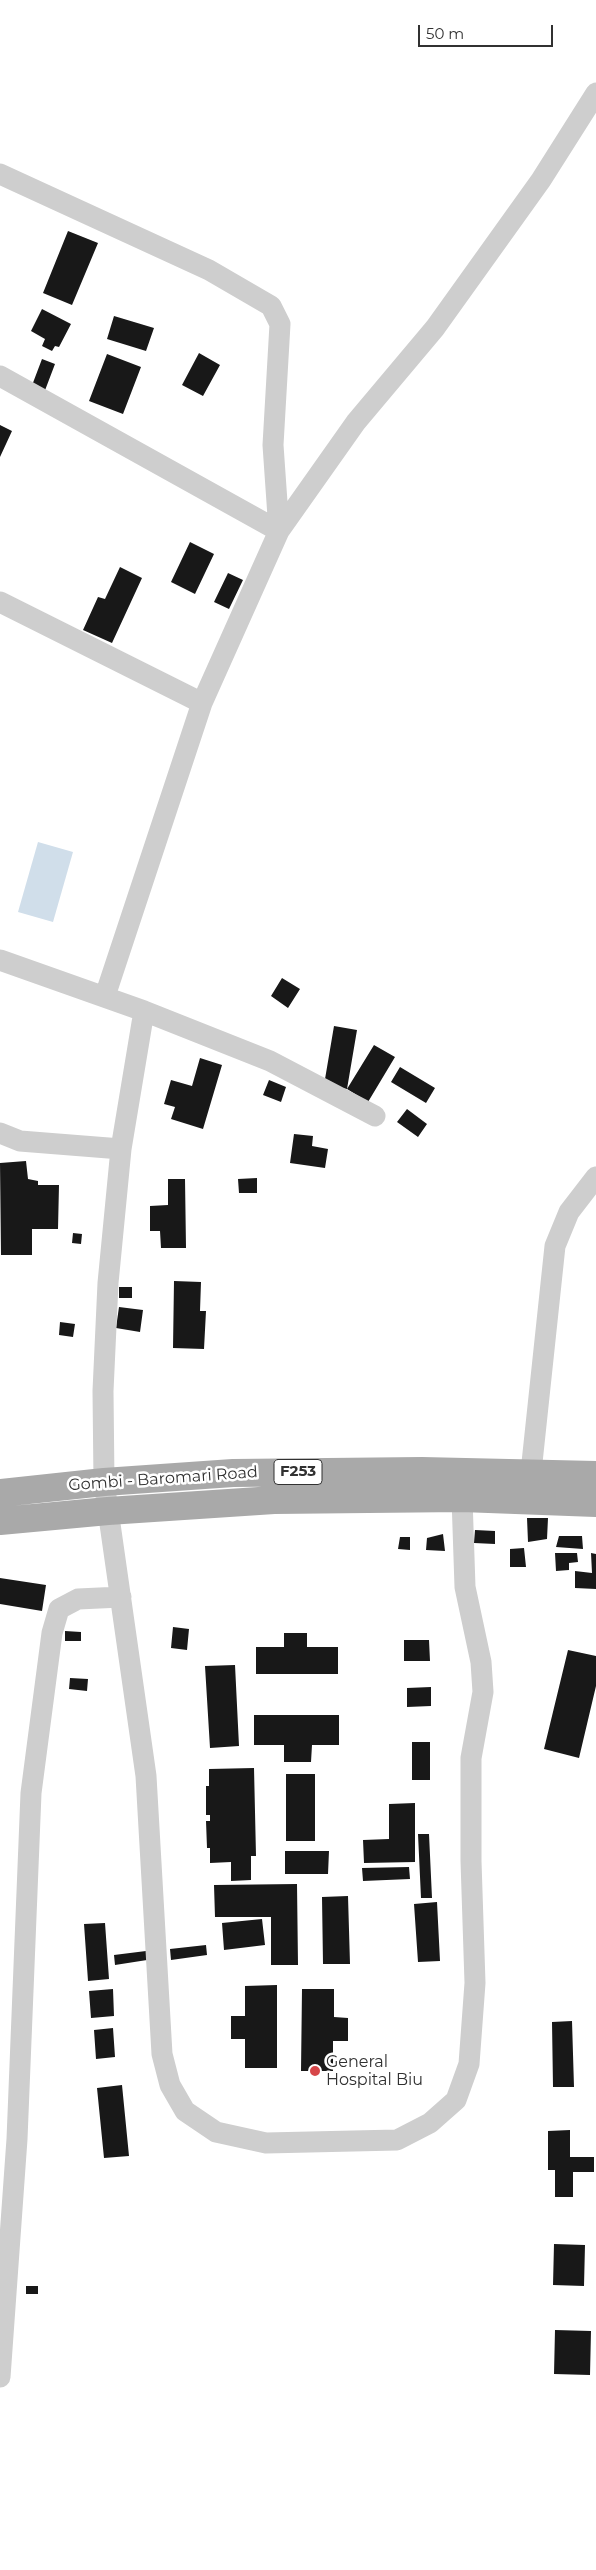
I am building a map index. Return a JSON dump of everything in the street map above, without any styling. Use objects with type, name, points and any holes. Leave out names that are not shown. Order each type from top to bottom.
[{"type":"main road","name":"Gombi - Baromari Road","points":[[0,1493],[104,1482],[233,1473],[530,1472],[596,1475]]},
{"type":"main road","name":"Gombi - Baromari Road","points":[[0,1521],[108,1511],[274,1500],[462,1498],[596,1503]]},
{"type":"street","points":[[105,996],[202,703],[279,531],[356,422],[435,328],[541,180],[596,93]]},
{"type":"street","points":[[0,174],[209,270],[271,306],[280,324],[273,445],[279,531]]},
{"type":"street","points":[[0,376],[279,531]]},
{"type":"street","points":[[0,602],[202,703]]},
{"type":"street","points":[[0,960],[105,996],[270,1061],[375,1116]]},
{"type":"street","points":[[144,1011],[121,1149],[108,1282],[103,1391],[104,1482],[146,1776],[162,2054],[170,2084],[185,2112],[216,2132],[266,2143],[397,2140],[430,2124],[456,2100],[469,2064],[475,1983],[470,1861],[471,1758],[483,1692],[481,1662],[465,1587],[462,1498]]},
{"type":"street","points":[[0,1133],[20,1141],[121,1149]]},
{"type":"street","points":[[530,1472],[554,1246],[569,1212],[596,1177]]},
{"type":"street","points":[[0,2377],[9,2138],[31,1793],[52,1633],[59,1609],[78,1599],[121,1597]]},
{"type":"shaded area","points":[[38,842],[73,852],[53,922],[18,912]]},
{"type":"building","points":[[68,231],[98,243],[72,305],[43,293]]},
{"type":"building","points":[[42,309],[71,324],[59,347],[55,346],[52,351],[42,346],[45,339],[31,331]]},
{"type":"building","points":[[114,316],[154,328],[146,351],[107,339]]},
{"type":"building","points":[[199,353],[220,365],[203,396],[182,385]]},
{"type":"building","points":[[107,354],[141,367],[123,414],[89,401]]},
{"type":"building","points":[[42,359],[55,364],[44,393],[31,388]]},
{"type":"building","points":[[0,425],[12,431],[0,457]]},
{"type":"building","points":[[190,542],[214,554],[195,594],[171,582]]},
{"type":"building","points":[[120,567],[142,578],[112,643],[83,630],[98,597],[105,599]]},
{"type":"building","points":[[228,573],[243,580],[229,609],[214,602]]},
{"type":"building","points":[[282,978],[300,989],[288,1008],[271,996]]},
{"type":"building","points":[[334,1026],[357,1030],[347,1089],[324,1085]]},
{"type":"building","points":[[374,1045],[395,1057],[368,1102],[347,1089]]},
{"type":"building","points":[[200,1058],[222,1065],[203,1129],[171,1119],[175,1107],[164,1104],[171,1080],[192,1086]]},
{"type":"building","points":[[400,1067],[435,1088],[426,1103],[391,1082]]},
{"type":"building","points":[[269,1080],[286,1087],[281,1102],[263,1095]]},
{"type":"building","points":[[407,1109],[427,1124],[418,1137],[397,1122]]},
{"type":"building","points":[[294,1134],[313,1136],[312,1146],[328,1149],[325,1168],[290,1163]]},
{"type":"building","points":[[26,1161],[28,1179],[38,1181],[38,1185],[59,1185],[58,1229],[32,1229],[32,1255],[1,1255],[0,1163]]},
{"type":"building","points":[[257,1178],[257,1193],[239,1193],[238,1179]]},
{"type":"building","points":[[168,1179],[185,1179],[186,1248],[161,1248],[160,1231],[150,1231],[150,1206],[168,1205]]},
{"type":"building","points":[[73,1233],[82,1234],[81,1244],[72,1243]]},
{"type":"building","points":[[174,1281],[201,1282],[200,1311],[206,1311],[204,1349],[173,1348]]},
{"type":"building","points":[[119,1287],[132,1287],[132,1298],[119,1298]]},
{"type":"building","points":[[119,1307],[143,1310],[140,1332],[116,1328]]},
{"type":"building","points":[[60,1322],[75,1324],[73,1337],[59,1335]]},
{"type":"building","points":[[527,1518],[548,1518],[547,1539],[528,1542]]},
{"type":"building","points":[[475,1530],[495,1531],[495,1544],[474,1543]]},
{"type":"building","points":[[443,1534],[445,1551],[426,1550],[427,1538]]},
{"type":"building","points":[[559,1536],[582,1536],[583,1549],[556,1547]]},
{"type":"building","points":[[400,1537],[410,1537],[410,1550],[398,1549]]},
{"type":"building","points":[[524,1548],[526,1567],[510,1567],[510,1549]]},
{"type":"building","points":[[555,1553],[577,1553],[578,1562],[569,1563],[569,1570],[556,1571]]},
{"type":"building","points":[[591,1553],[596,1554],[596,1589],[575,1588],[575,1571],[592,1573]]},
{"type":"building","points":[[0,1578],[46,1585],[42,1611],[0,1604]]},
{"type":"building","points":[[173,1627],[189,1629],[187,1650],[171,1648]]},
{"type":"building","points":[[65,1631],[81,1632],[81,1641],[65,1641]]},
{"type":"building","points":[[284,1633],[307,1633],[307,1647],[338,1647],[338,1674],[256,1674],[256,1647],[284,1647]]},
{"type":"building","points":[[404,1640],[429,1640],[430,1661],[404,1661]]},
{"type":"building","points":[[568,1650],[596,1656],[596,1686],[579,1758],[544,1749]]},
{"type":"building","points":[[235,1665],[239,1746],[210,1748],[205,1666]]},
{"type":"building","points":[[70,1678],[88,1679],[87,1691],[69,1689]]},
{"type":"building","points":[[431,1687],[431,1706],[407,1707],[407,1688]]},
{"type":"building","points":[[254,1715],[339,1715],[339,1745],[312,1745],[311,1762],[284,1762],[284,1745],[254,1745]]},
{"type":"building","points":[[412,1742],[430,1742],[430,1780],[412,1780]]},
{"type":"building","points":[[254,1768],[256,1856],[251,1856],[251,1880],[231,1881],[231,1862],[210,1863],[210,1848],[207,1848],[206,1821],[210,1821],[210,1815],[206,1815],[206,1786],[209,1786],[209,1769]]},
{"type":"building","points":[[286,1774],[315,1774],[315,1841],[286,1841]]},
{"type":"building","points":[[415,1803],[415,1862],[364,1863],[363,1840],[389,1839],[389,1804]]},
{"type":"building","points":[[418,1834],[429,1834],[432,1898],[421,1898]]},
{"type":"building","points":[[285,1851],[329,1851],[328,1874],[285,1874]]},
{"type":"building","points":[[409,1867],[410,1879],[363,1881],[362,1868]]},
{"type":"building","points":[[297,1884],[298,1965],[271,1965],[271,1917],[215,1917],[214,1885]]},
{"type":"building","points":[[348,1896],[350,1964],[323,1964],[322,1897]]},
{"type":"building","points":[[437,1902],[440,1961],[418,1962],[414,1904]]},
{"type":"building","points":[[262,1919],[265,1945],[224,1950],[222,1923]]},
{"type":"building","points":[[105,1923],[109,1979],[88,1981],[84,1924]]},
{"type":"building","points":[[206,1945],[207,1955],[171,1960],[170,1949]]},
{"type":"building","points":[[146,1951],[147,1960],[115,1965],[114,1955]]},
{"type":"building","points":[[277,1985],[277,2068],[245,2068],[245,2039],[231,2039],[231,2016],[245,2016],[245,1986]]},
{"type":"building","points":[[113,1989],[114,2016],[91,2018],[89,1991]]},
{"type":"building","points":[[302,1989],[334,1989],[334,2017],[348,2018],[348,2041],[333,2041],[333,2071],[301,2071]]},
{"type":"building","points":[[572,2021],[574,2087],[553,2087],[552,2022]]},
{"type":"building","points":[[113,2028],[115,2057],[96,2059],[94,2030]]},
{"type":"building","points":[[122,2085],[129,2156],[104,2158],[97,2088]]},
{"type":"building","points":[[570,2130],[570,2157],[594,2157],[594,2172],[573,2172],[573,2197],[555,2197],[555,2170],[548,2170],[548,2131]]},
{"type":"building","points":[[554,2244],[585,2245],[584,2286],[553,2285]]},
{"type":"building","points":[[26,2286],[38,2286],[38,2294],[26,2294]]},
{"type":"building","points":[[555,2330],[591,2331],[590,2375],[554,2374]]},
{"type":"place","name":"General Hospital Biu","points":[[315,2071]]}]
